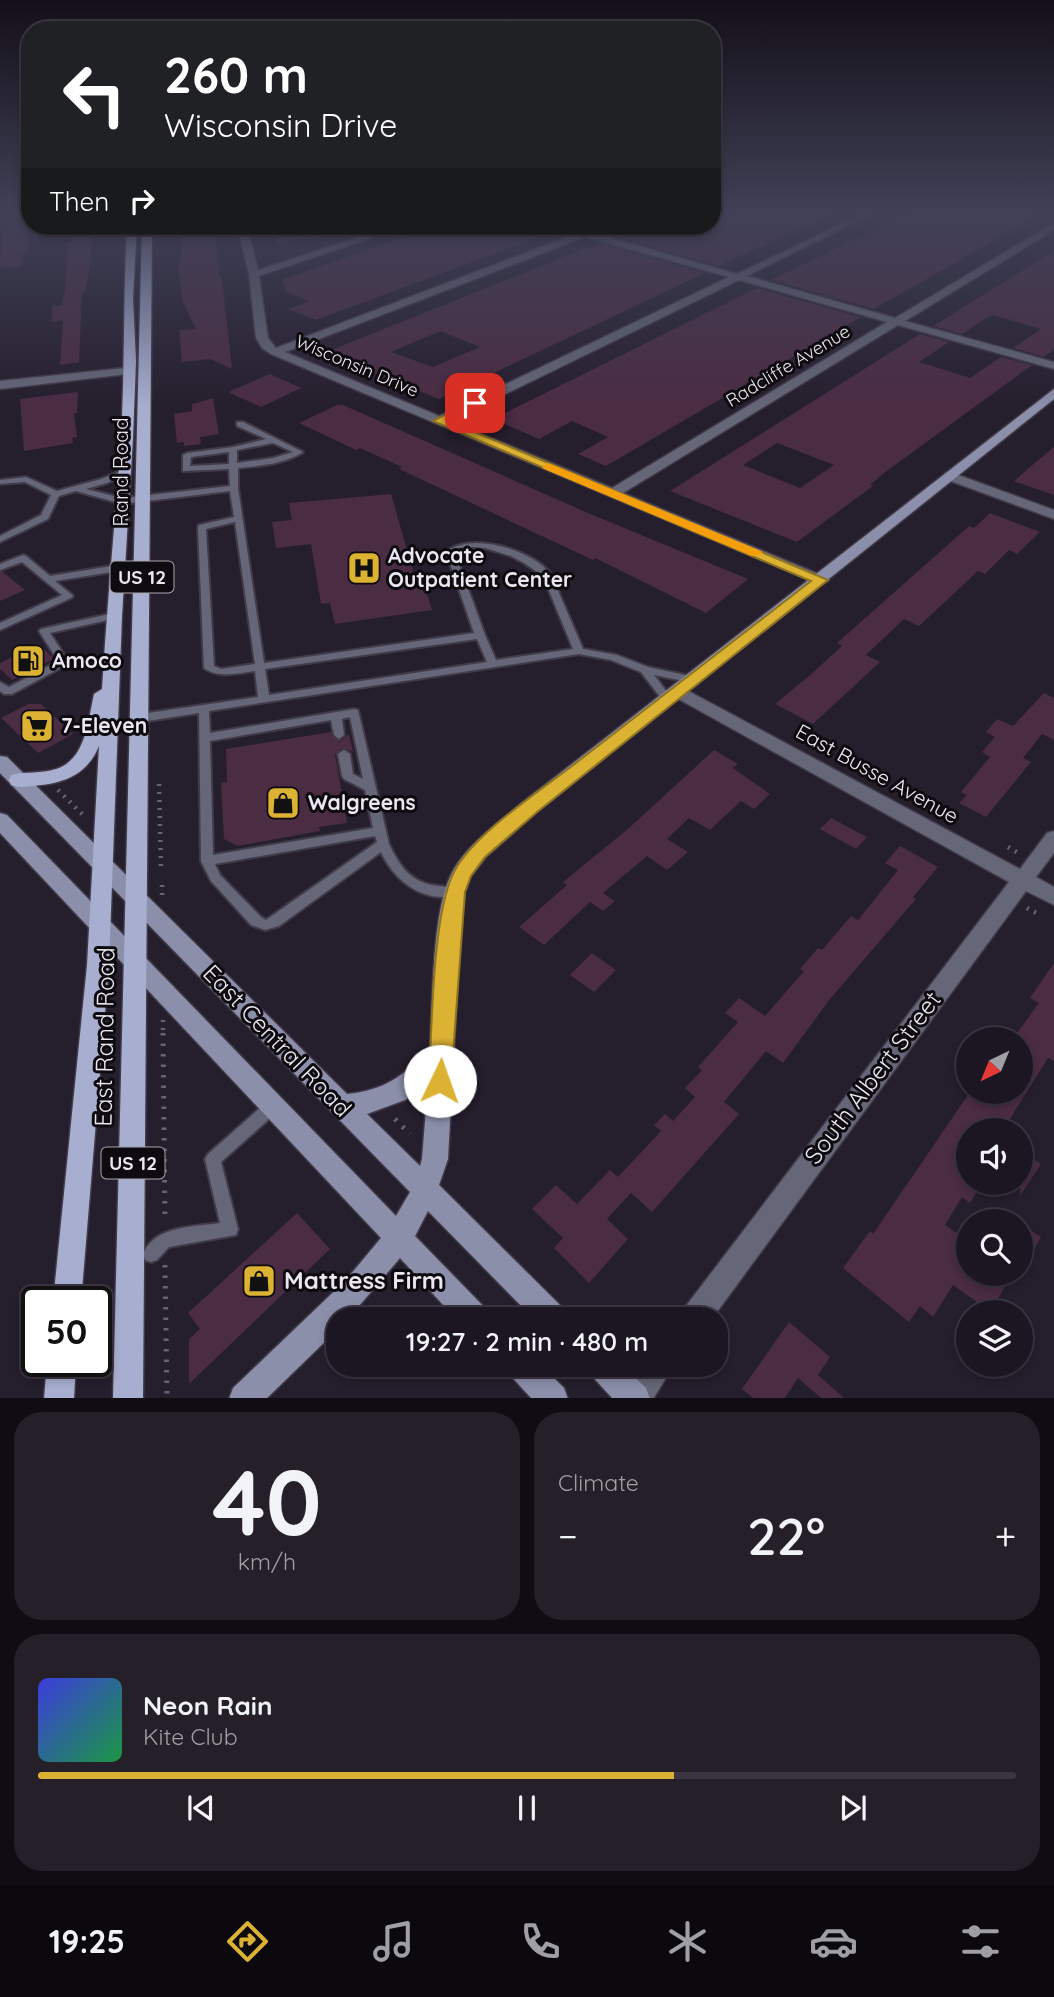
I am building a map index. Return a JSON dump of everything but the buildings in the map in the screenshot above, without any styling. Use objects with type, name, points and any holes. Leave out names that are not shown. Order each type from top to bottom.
[{"type":"main road","name":"Rand Road","points":[[102,891],[114,616],[130,382],[129,278]]},
{"type":"main road","name":"Rand Road","points":[[137,928],[146,278]]},
{"type":"main road","points":[[244,1398],[374,1270],[400,1240],[427,1191],[435,1159],[455,892],[462,873],[479,852],[530,807],[681,691],[1054,393]]},
{"type":"main road","points":[[18,780],[58,778],[83,762],[113,656]]},
{"type":"main road","name":"East Central Road","points":[[0,762],[542,1307]]},
{"type":"main road","points":[[0,820],[464,1307]]},
{"type":"main road","name":"East Rand Road","points":[[68,1286],[102,891]]},
{"type":"main road","name":"East Rand Road","points":[[128,1398],[137,928]]},
{"type":"main road","points":[[341,1106],[376,1104],[410,1085],[441,1055]]},
{"type":"main road","points":[[59,1398],[61,1377]]},
{"type":"main road","points":[[532,1377],[553,1398]]},
{"type":"main road","points":[[613,1377],[634,1398]]},
{"type":"street","name":"Wisconsin Drive","points":[[255,278],[262,338],[266,346],[275,352],[821,580]]},
{"type":"street","points":[[275,352],[467,278]]},
{"type":"street","points":[[439,421],[733,278]]},
{"type":"street","points":[[746,278],[1054,366]]},
{"type":"street","name":"Radcliffe Avenue","points":[[613,493],[967,278]]},
{"type":"street","points":[[0,384],[124,372]]},
{"type":"street","points":[[950,476],[1054,515]]},
{"type":"street","name":"East Busse Avenue","points":[[681,691],[1054,897]]},
{"type":"street","name":"South Albert Street","points":[[703,1307],[1054,838]]},
{"type":"street","points":[[634,1398],[650,1377]]},
{"type":"lane","points":[[240,424],[274,440],[299,452],[288,457],[186,469],[187,455],[274,440]]},
{"type":"lane","points":[[233,449],[233,488],[264,701]]},
{"type":"lane","points":[[0,482],[26,480],[56,494],[78,489],[125,471]]},
{"type":"lane","points":[[78,489],[122,501],[233,488]]},
{"type":"lane","points":[[2,535],[45,517],[56,494]]},
{"type":"lane","points":[[238,519],[202,527],[209,668],[220,672],[480,635]]},
{"type":"lane","points":[[493,664],[450,552],[458,546],[490,545],[540,567],[547,575],[579,651]]},
{"type":"lane","points":[[0,567],[23,558],[68,596],[0,627]]},
{"type":"lane","points":[[48,579],[118,568]]},
{"type":"lane","points":[[0,685],[8,692],[64,662],[44,631],[114,616]]},
{"type":"lane","points":[[141,718],[579,651],[613,657],[645,670],[681,691]]},
{"type":"lane","points":[[645,670],[681,691]]},
{"type":"lane","points":[[204,710],[207,861],[219,884],[256,921],[265,925],[383,845]]},
{"type":"lane","points":[[204,738],[354,713],[368,787],[390,862],[409,882],[433,892],[455,892]]},
{"type":"lane","points":[[336,716],[339,735]]},
{"type":"lane","points":[[344,754],[348,776],[368,787]]},
{"type":"lane","points":[[207,861],[379,831]]},
{"type":"lane","points":[[151,1254],[165,1240],[230,1228],[213,1159],[273,1106]]},
{"type":"path","points":[[57,789],[85,817]]},
{"type":"path","points":[[1008,847],[1020,854]]},
{"type":"path","points":[[1026,907],[1040,915]]},
{"type":"path","points":[[163,1017],[167,1398]]},
{"type":"path","points":[[395,1119],[410,1134]]},
{"type":"slow traffic","points":[[548,467],[756,554]]},
{"type":"place","name":"Advocate Outpatient Center","points":[[364,568]]},
{"type":"place","name":"Amoco","points":[[28,661]]},
{"type":"place","name":"7-Eleven","points":[[37,726]]},
{"type":"place","name":"Walgreens","points":[[283,803]]},
{"type":"place","name":"Mattress Firm","points":[[259,1281]]},
{"type":"route","points":[[440,1081],[449,934],[455,892],[462,873],[479,852],[530,807],[821,580],[439,421],[475,403]]}]
